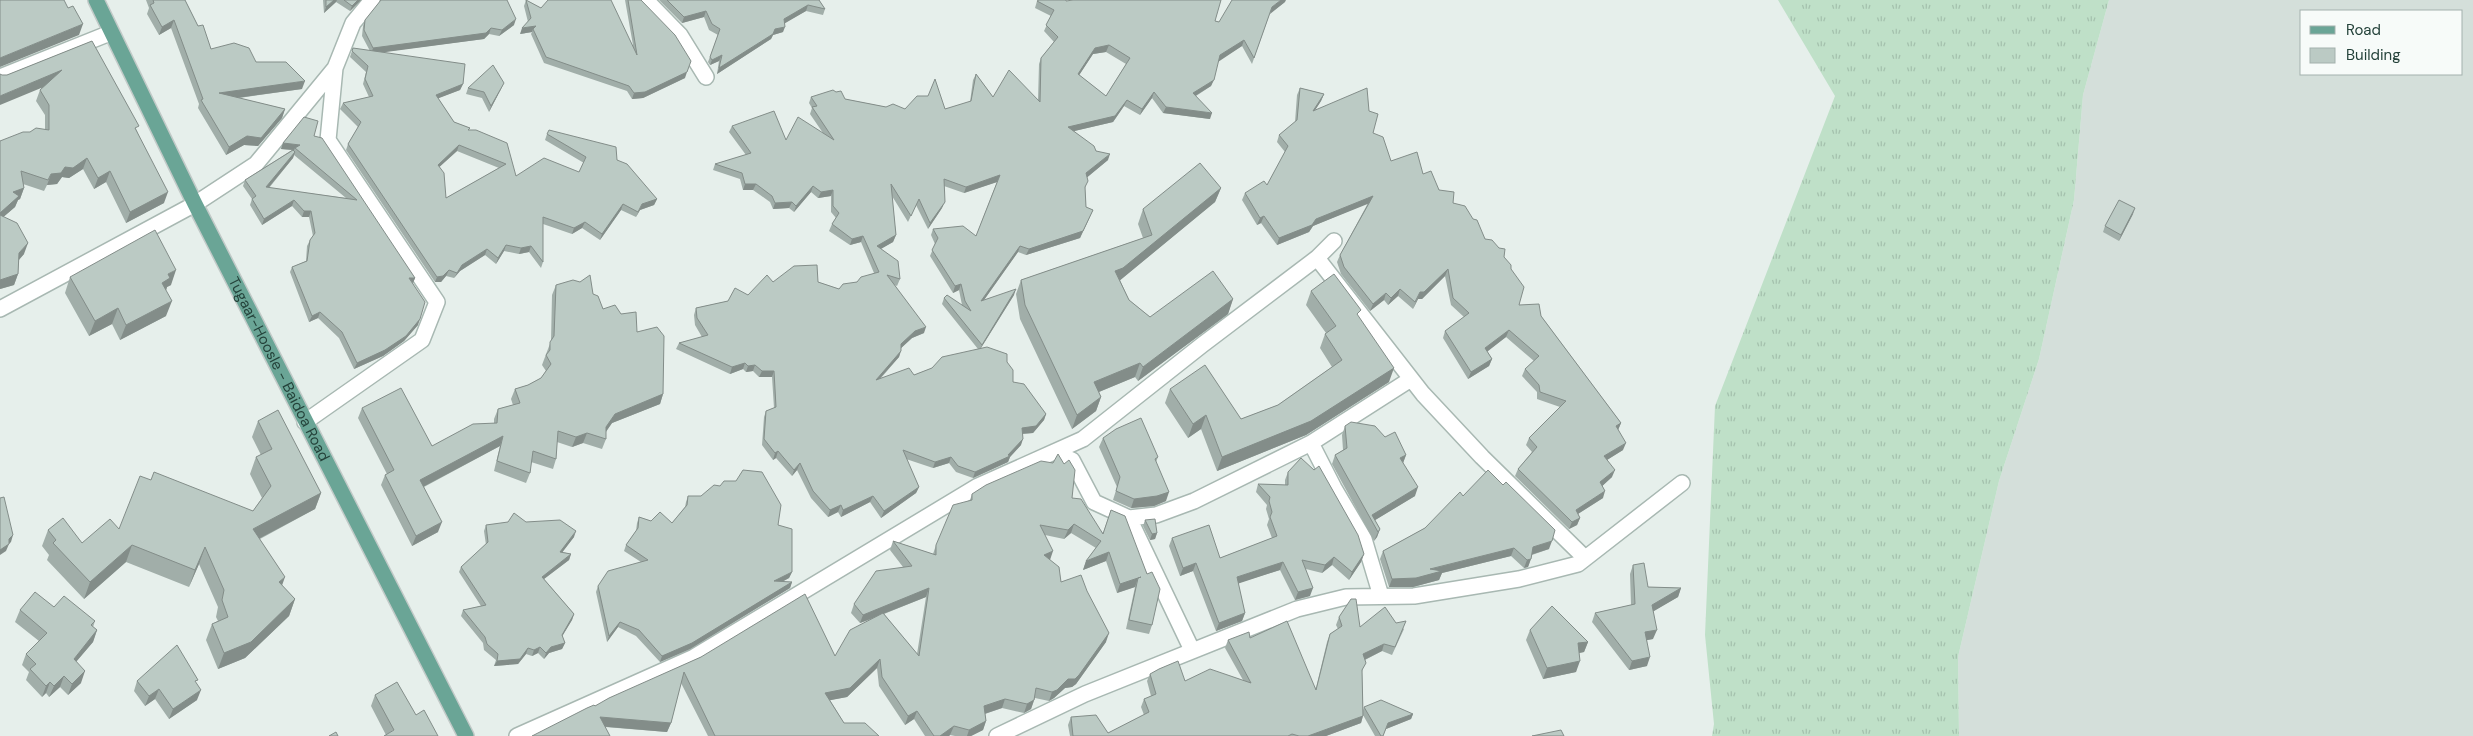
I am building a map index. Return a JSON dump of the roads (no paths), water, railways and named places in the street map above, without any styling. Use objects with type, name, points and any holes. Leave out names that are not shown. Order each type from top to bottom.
[{"type":"main road","name":"Tugaar-Hoosle - Baidoa Road","points":[[96,0],[110,33],[195,204],[466,736]]},
{"type":"street","points":[[305,422],[422,340],[437,302],[328,140],[335,68],[353,23],[372,0]]},
{"type":"street","points":[[646,0],[680,35],[706,77]]},
{"type":"street","points":[[0,77],[110,33]]},
{"type":"street","points":[[0,309],[195,204],[256,164],[335,68]]},
{"type":"street","points":[[517,736],[694,657],[978,486],[1083,438],[1317,258],[1334,241]]},
{"type":"street","points":[[1317,258],[1411,379],[1482,457],[1585,558]]},
{"type":"street","points":[[1054,452],[1072,460],[1094,502],[1130,518],[1156,515],[1194,501],[1311,443],[1411,379]]},
{"type":"street","points":[[1311,443],[1334,488],[1364,539],[1381,596]]},
{"type":"street","points":[[997,736],[1085,694],[1297,609],[1346,597],[1414,596],[1519,578],[1578,564],[1682,483]]},
{"type":"street","points":[[1130,518],[1192,650]]}]
